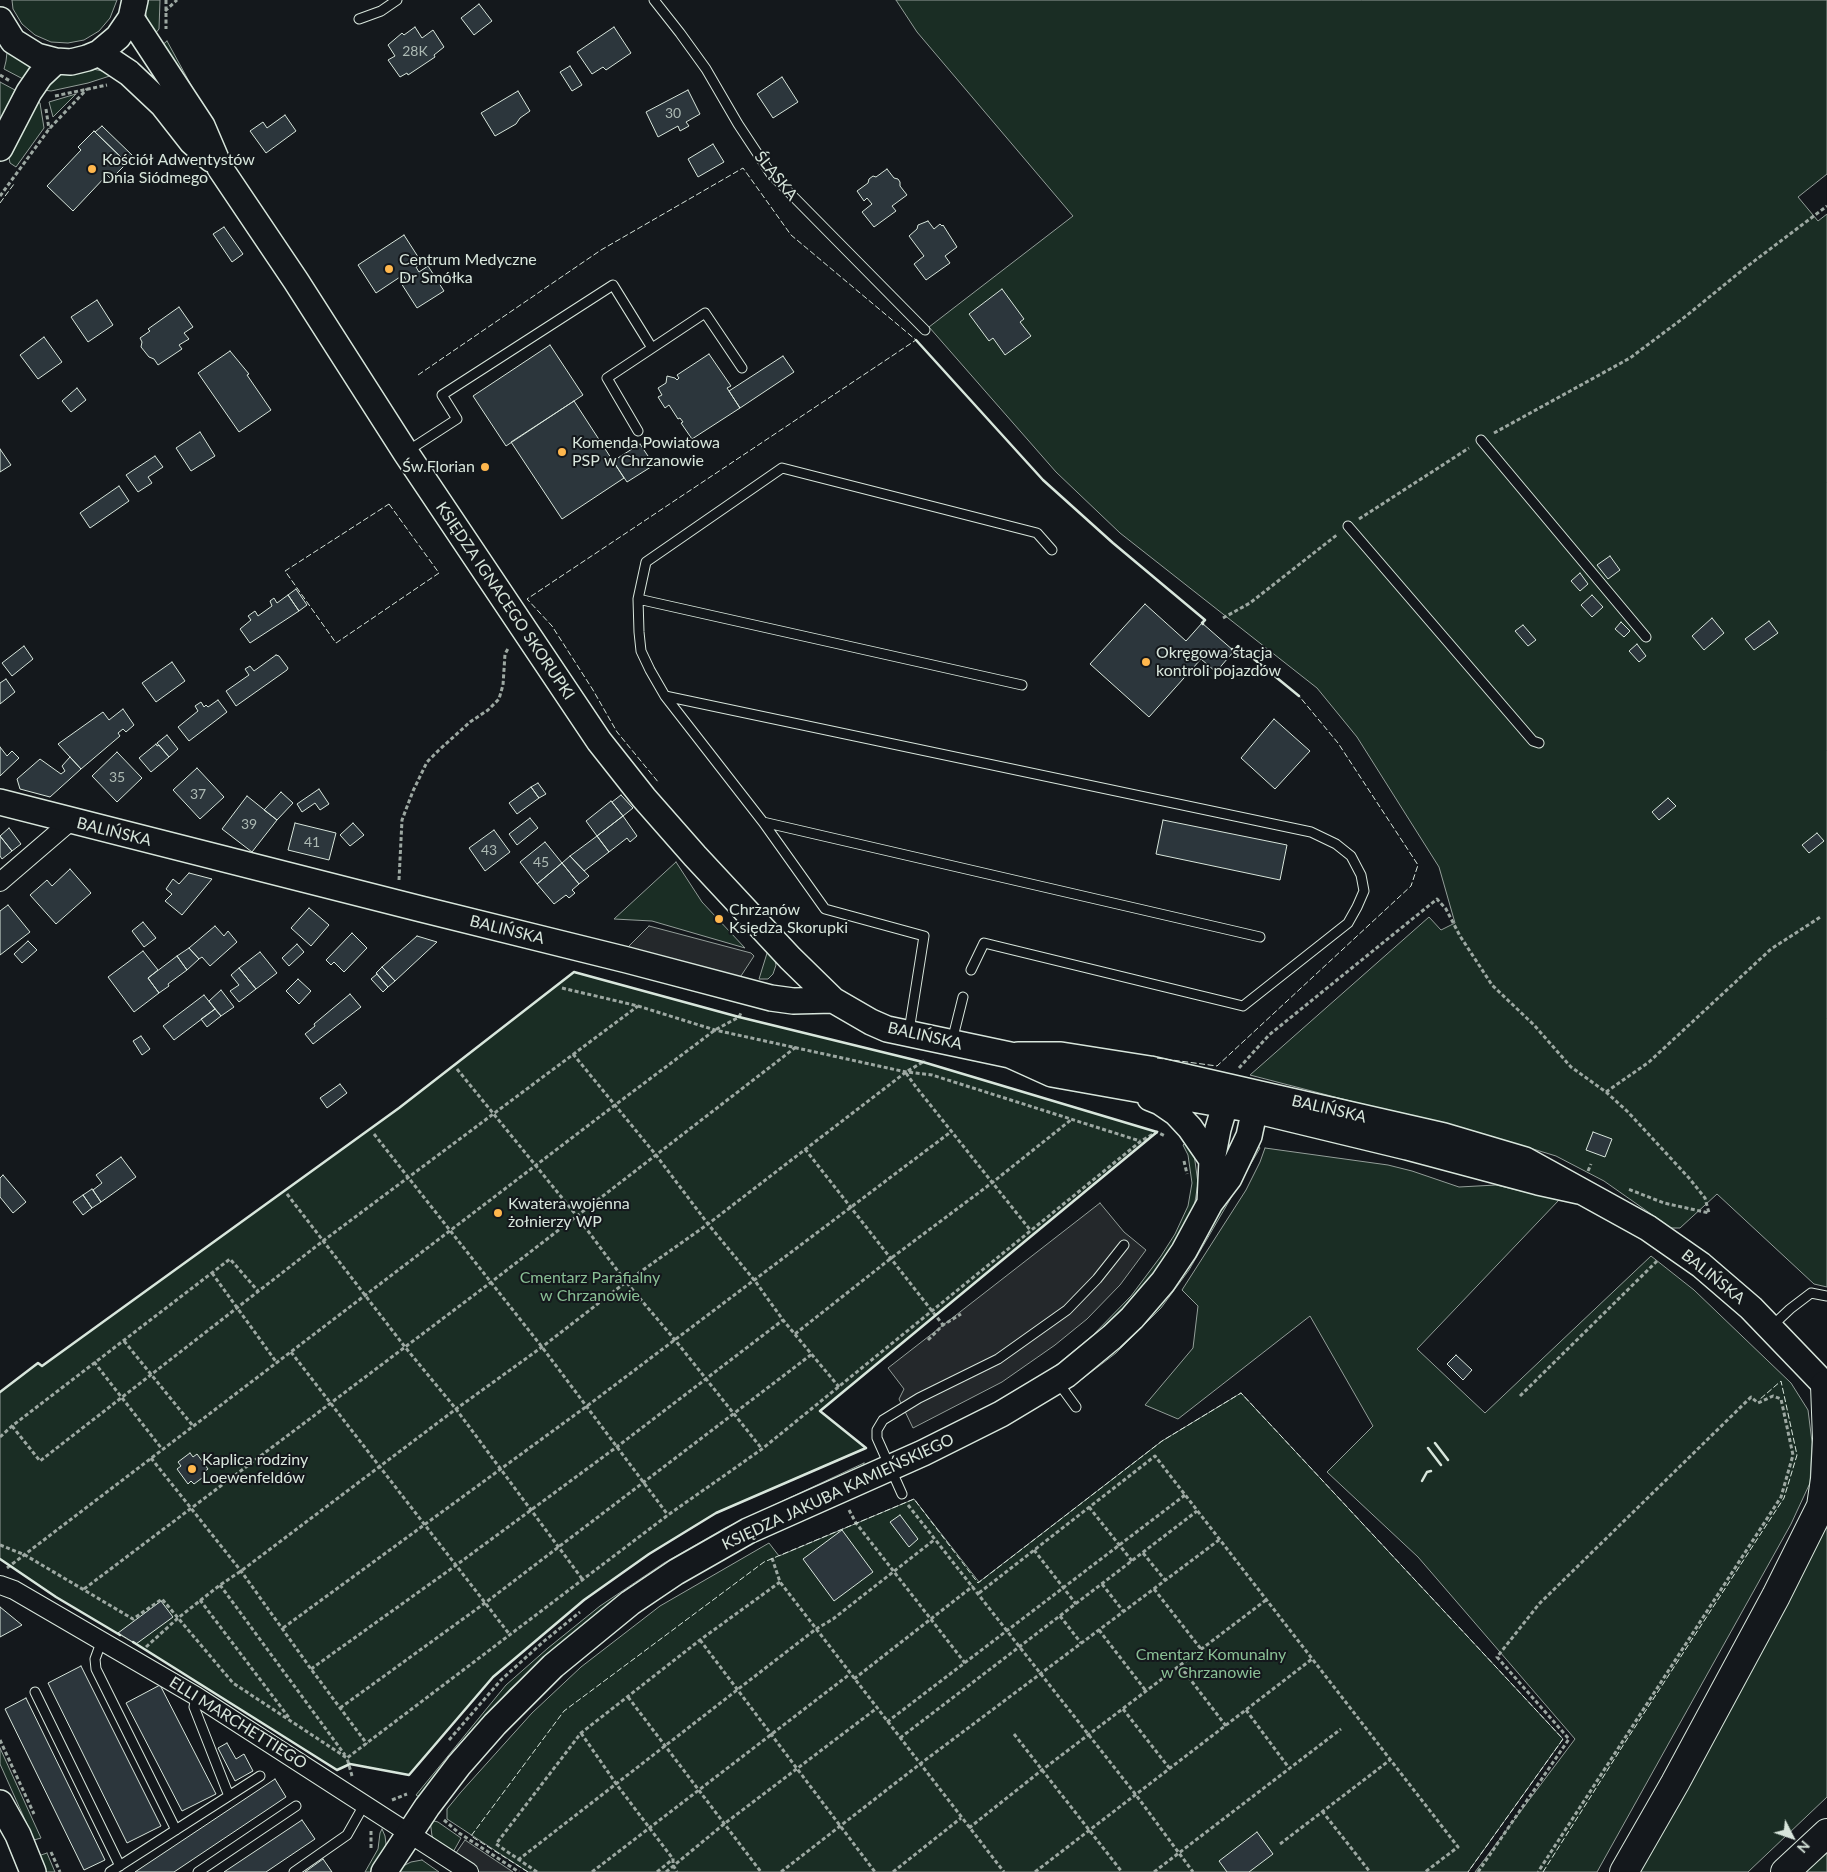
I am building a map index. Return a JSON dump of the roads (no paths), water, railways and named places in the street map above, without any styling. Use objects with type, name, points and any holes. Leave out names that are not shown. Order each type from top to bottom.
[{"type":"highway","points":[[1624,1872],[1675,1783],[1824,1503],[1827,1439],[1826,1386]]},
{"type":"highway","points":[[1785,1872],[1827,1833]]},
{"type":"main road","points":[[0,20],[13,41],[37,56],[56,62],[79,60],[99,53],[118,37],[133,9]]},
{"type":"main road","name":"KSIĘDZA IGNACEGO SKORUPKI","points":[[133,9],[202,126],[220,168],[296,281],[406,452],[599,741],[644,798],[695,856],[783,950],[833,1000]]},
{"type":"main road","name":"KSIĘDZA IGNACEGO SKORUPKI","points":[[99,53],[136,80],[162,105],[192,142],[220,168]]},
{"type":"main road","points":[[0,148],[29,92],[40,76],[56,62]]},
{"type":"main road","name":"BALIŃSKA","points":[[0,802],[628,960],[751,1000],[833,1000],[887,1029],[1010,1055],[1052,1074],[1129,1089],[1228,1096]]},
{"type":"main road","points":[[751,1000],[784,978],[787,972],[787,961],[783,950]]},
{"type":"main road","name":"BALIŃSKA","points":[[1010,1055],[1061,1055],[1150,1069],[1228,1096],[1256,1102],[1407,1147],[1538,1182],[1579,1190],[1632,1219],[1672,1244],[1718,1278],[1771,1328],[1826,1386]]},
{"type":"main road","points":[[1129,1089],[1160,1102],[1176,1113],[1190,1128],[1212,1160]]},
{"type":"main road","name":"KSIĘDZA JAKUBA KAMIEŃSKIEGO","points":[[1210,1204],[1212,1160],[1218,1129],[1228,1096]]},
{"type":"main road","name":"KSIĘDZA JAKUBA KAMIEŃSKIEGO","points":[[378,1862],[408,1834],[459,1765],[515,1702],[566,1655],[608,1620],[660,1583],[732,1540],[1001,1414],[1057,1380],[1089,1357],[1149,1300],[1180,1257],[1210,1204],[1229,1178],[1242,1153],[1249,1136],[1256,1102]]},
{"type":"main road","points":[[0,1803],[18,1835],[33,1872]]},
{"type":"main road","points":[[0,1818],[15,1857],[24,1872]]},
{"type":"street","points":[[0,882],[71,821]]},
{"type":"street","name":"ELLI MARCHETTIEGO","points":[[4,1586],[102,1640],[196,1696],[469,1872]]},
{"type":"lane","points":[[359,19],[381,11],[396,0]]},
{"type":"lane","name":"ŚLĄSKA","points":[[654,0],[706,69],[738,124],[771,174],[925,330]]},
{"type":"lane","points":[[406,452],[457,419],[442,395],[613,285],[652,348]]},
{"type":"lane","points":[[638,431],[607,378],[705,313],[742,368]]},
{"type":"lane","points":[[1482,440],[1646,638]]},
{"type":"lane","points":[[908,1033],[924,936],[825,909],[763,822],[665,696],[641,651],[638,599],[646,562],[782,468],[1037,533],[1052,550]]},
{"type":"lane","points":[[1348,526],[1533,742],[1539,743]]},
{"type":"lane","points":[[638,599],[1022,685]]},
{"type":"lane","points":[[665,696],[1311,832],[1336,844],[1351,856],[1361,875],[1364,891],[1358,907],[1348,923],[1243,1006],[984,943],[971,970]]},
{"type":"lane","points":[[763,822],[1260,937]]},
{"type":"lane","points":[[952,1042],[963,998]]},
{"type":"lane","points":[[902,1494],[877,1438],[877,1430],[883,1420],[919,1398],[998,1359],[1067,1310],[1098,1279],[1124,1246]]},
{"type":"lane","points":[[1771,1328],[1790,1309],[1811,1293],[1827,1296]]},
{"type":"lane","points":[[1057,1380],[1076,1406]]},
{"type":"lane","points":[[102,1640],[95,1660],[96,1669],[176,1830]]},
{"type":"lane","points":[[35,1692],[120,1866]]},
{"type":"lane","points":[[196,1696],[194,1707],[229,1796]]},
{"type":"lane","points":[[110,1872],[260,1776]]},
{"type":"lane","points":[[198,1872],[296,1806]]},
{"type":"lane","points":[[294,1872],[347,1835],[370,1809]]},
{"type":"place","name":"Kościół Adwentystów Dnia Siódmego","points":[[92,169]]},
{"type":"place","name":"Centrum Medyczne Dr Smółka","points":[[389,269]]},
{"type":"place","name":"Komenda Powiatowa PSP w Chrzanowie","points":[[562,452]]},
{"type":"place","name":"Św.Florian","points":[[485,467]]},
{"type":"place","name":"Okręgowa stacja kontroli pojazdów","points":[[1146,662]]},
{"type":"place","name":"Chrzanów Księdza Skorupki","points":[[719,919]]},
{"type":"place","name":"Kwatera wojenna żołnierzy WP","points":[[498,1213]]},
{"type":"place","name":"Kaplica rodziny Loewenfeldów","points":[[192,1469]]},
{"type":"park label","name":"Cmentarz Parafialny w Chrzanowie","points":[[590,1287]]},
{"type":"park label","name":"Cmentarz Komunalny w Chrzanowie","points":[[1211,1664]]}]
